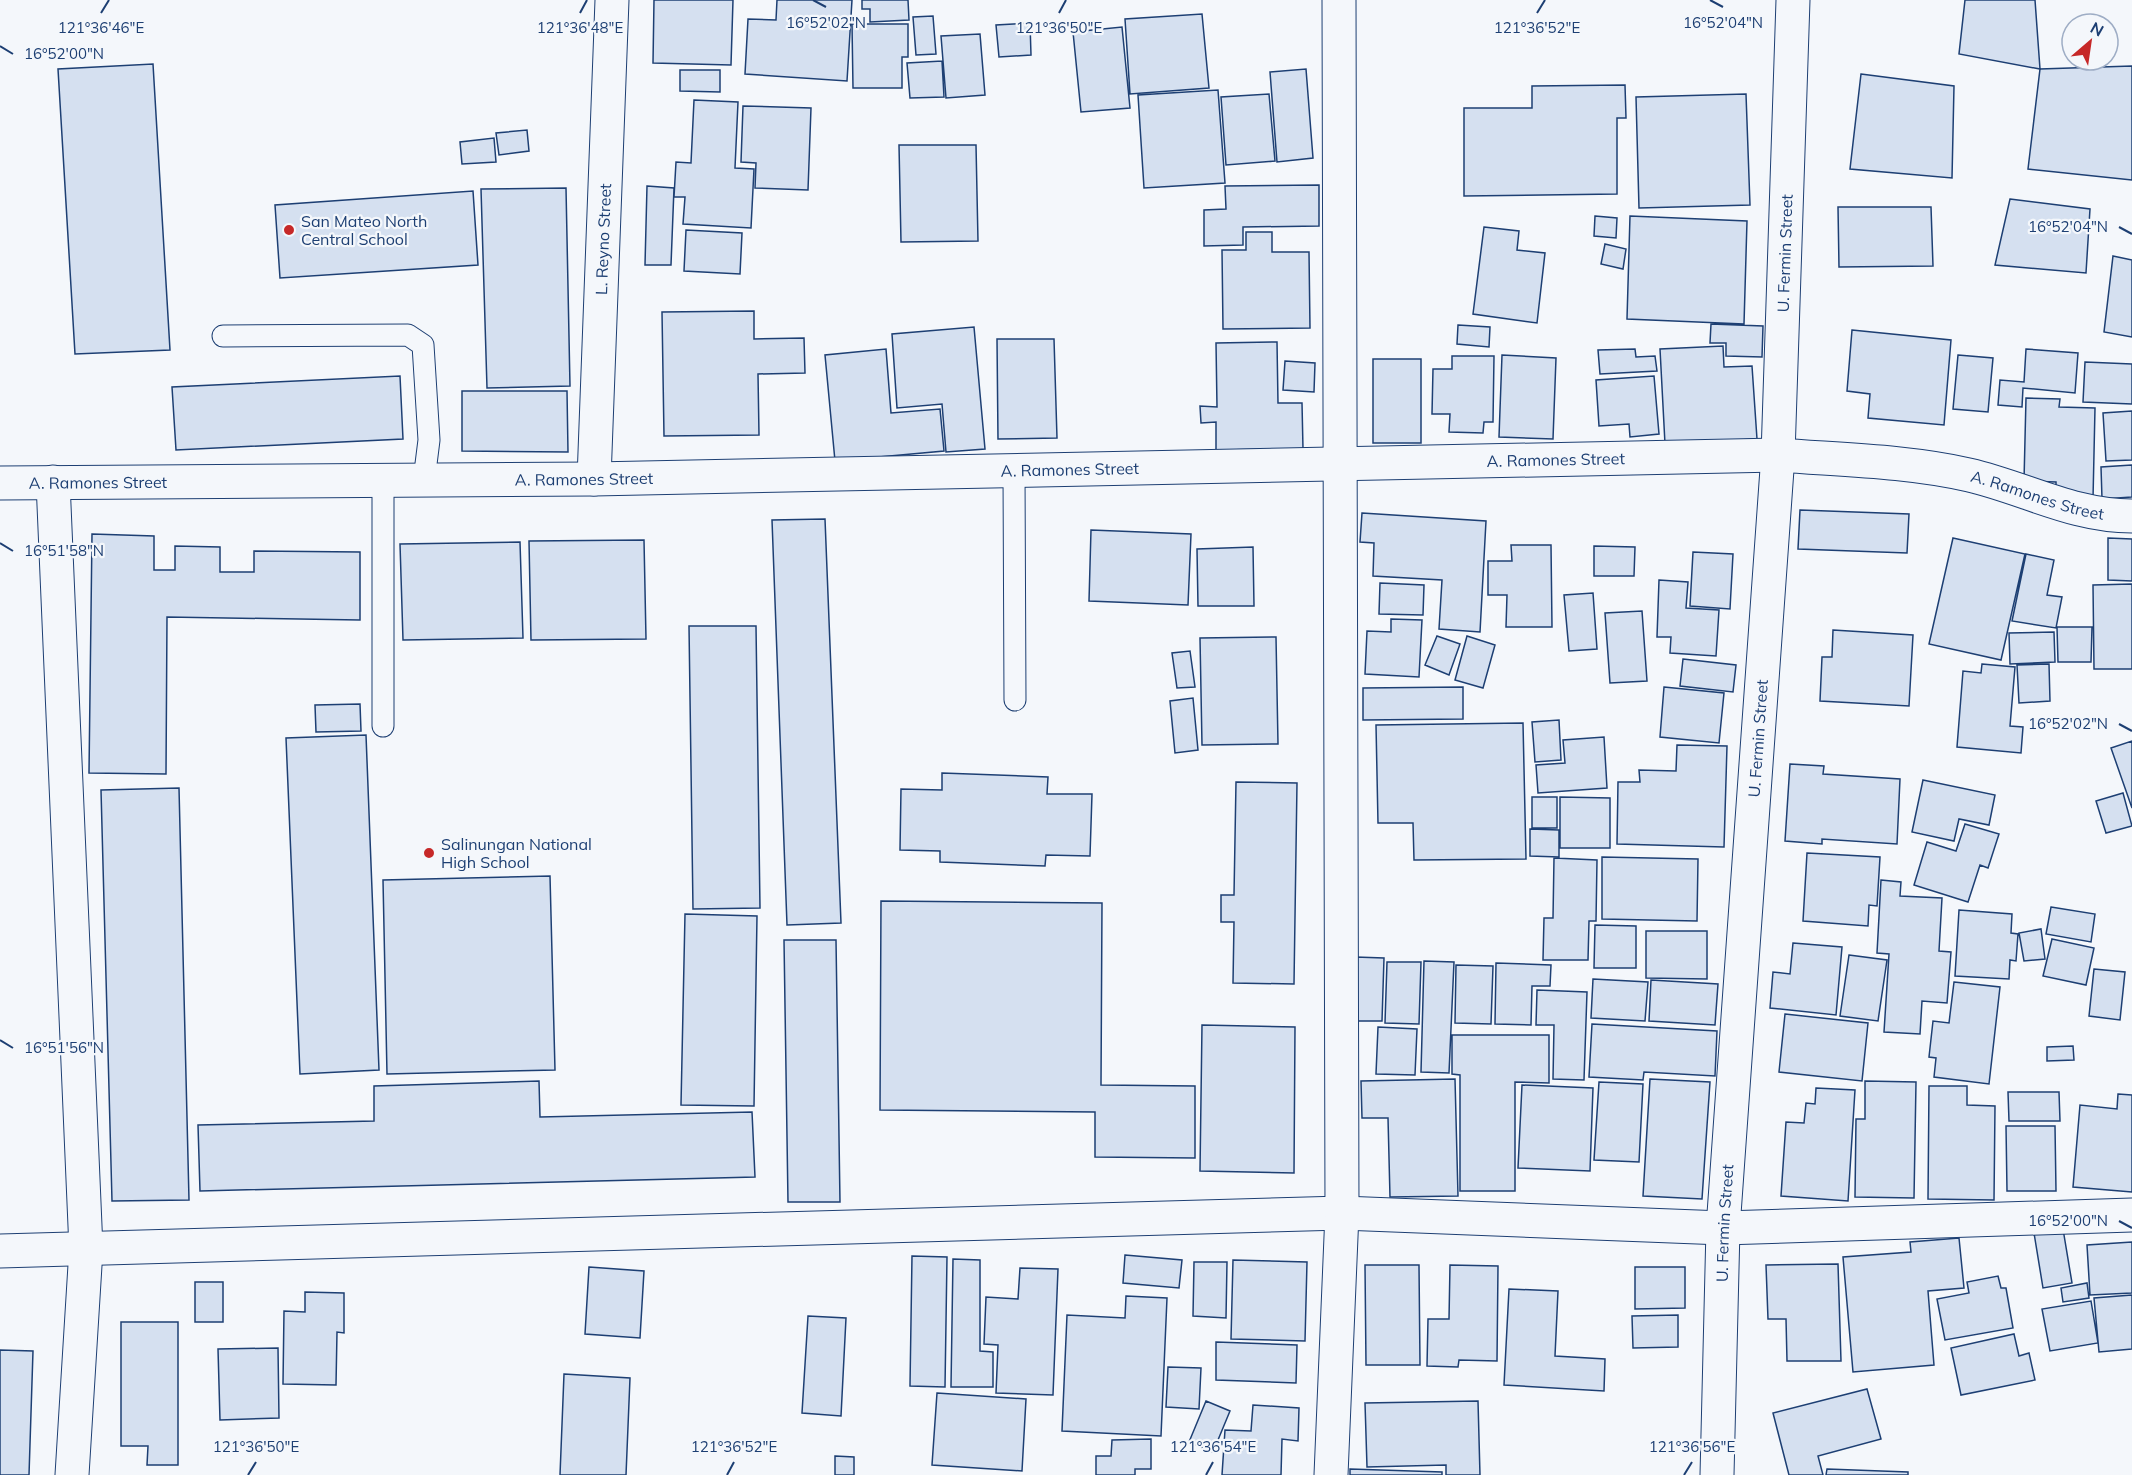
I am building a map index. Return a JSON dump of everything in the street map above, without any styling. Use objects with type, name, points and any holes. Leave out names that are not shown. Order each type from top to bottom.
[{"type":"street","name":"L. Reyno Street","points":[[594,479],[612,0]]},
{"type":"street","points":[[1331,1475],[1342,1213],[1339,0]]},
{"type":"street","name":"U. Fermin Street","points":[[1717,1475],[1723,1228],[1778,454],[1793,0]]},
{"type":"street","name":"A. Ramones Street","points":[[0,483],[594,479],[1340,466],[1778,454],[1930,467],[1972,476],[2067,508],[2111,516],[2132,516]]},
{"type":"street","points":[[53,482],[86,1249],[72,1475]]},
{"type":"street","points":[[0,1251],[1342,1213],[1723,1228],[2132,1215]]},
{"type":"lane","points":[[223,336],[408,335],[423,345],[429,440],[424,480]]},
{"type":"lane","points":[[1014,471],[1015,700]]},
{"type":"lane","points":[[383,480],[383,726]]},
{"type":"building","points":[[654,0],[733,0],[731,65],[653,63]]},
{"type":"building","points":[[777,0],[852,0],[847,81],[745,74],[748,19],[776,20]]},
{"type":"building","points":[[862,0],[908,0],[909,20],[870,22],[870,9],[862,9]]},
{"type":"building","points":[[1965,0],[2035,0],[2040,69],[1959,54]]},
{"type":"building","points":[[1202,14],[1209,88],[1130,94],[1125,19]]},
{"type":"building","points":[[933,16],[936,54],[916,55],[913,17]]},
{"type":"building","points":[[1030,23],[1031,55],[999,57],[996,25]]},
{"type":"building","points":[[852,24],[908,24],[908,57],[902,57],[902,88],[853,88]]},
{"type":"building","points":[[1122,27],[1130,108],[1081,112],[1073,32]]},
{"type":"building","points":[[980,34],[985,95],[946,98],[941,36]]},
{"type":"building","points":[[942,61],[944,97],[910,98],[907,63]]},
{"type":"building","points":[[153,64],[170,350],[75,354],[58,69]]},
{"type":"building","points":[[2120,66],[2132,66],[2132,180],[2028,169],[2040,69],[2060,68],[2060,72],[2120,72]]},
{"type":"building","points":[[1306,69],[1313,158],[1277,162],[1270,72]]},
{"type":"building","points":[[680,70],[720,70],[720,92],[680,91]]},
{"type":"building","points":[[1861,74],[1954,86],[1952,178],[1850,169]]},
{"type":"building","points":[[1625,85],[1626,118],[1617,118],[1617,194],[1464,196],[1464,108],[1532,108],[1532,86]]},
{"type":"building","points":[[1218,90],[1225,183],[1144,188],[1138,95]]},
{"type":"building","points":[[1269,94],[1275,161],[1226,165],[1221,97]]},
{"type":"building","points":[[1746,94],[1750,205],[1639,208],[1636,97]]},
{"type":"building","points":[[694,100],[738,102],[735,168],[754,169],[751,228],[683,224],[685,197],[674,197],[676,162],[691,163]]},
{"type":"building","points":[[743,106],[811,108],[808,190],[755,188],[756,163],[741,162]]},
{"type":"building","points":[[527,130],[529,151],[499,155],[496,133]]},
{"type":"building","points":[[494,138],[496,162],[462,164],[460,142]]},
{"type":"building","points":[[899,145],[976,145],[978,241],[901,242]]},
{"type":"building","points":[[1319,185],[1319,226],[1243,227],[1243,245],[1204,246],[1204,210],[1226,209],[1225,186]]},
{"type":"building","points":[[647,186],[674,188],[671,265],[645,265]]},
{"type":"building","points":[[566,188],[570,386],[487,388],[481,189]]},
{"type":"building","points":[[473,191],[478,265],[280,278],[275,205]]},
{"type":"building","points":[[2010,199],[2090,209],[2086,273],[1995,265]]},
{"type":"building","points":[[1838,207],[1931,207],[1933,266],[1839,267]]},
{"type":"building","points":[[1595,216],[1617,218],[1616,238],[1594,236]]},
{"type":"building","points":[[1630,216],[1747,221],[1744,324],[1627,319]]},
{"type":"building","points":[[1484,227],[1519,231],[1517,250],[1545,253],[1537,323],[1473,314]]},
{"type":"building","points":[[686,230],[742,233],[740,274],[684,271]]},
{"type":"building","points":[[1246,232],[1272,232],[1272,252],[1309,252],[1310,328],[1223,329],[1222,250],[1246,250]]},
{"type":"building","points":[[1605,244],[1626,249],[1623,269],[1601,264]]},
{"type":"building","points":[[2113,256],[2132,260],[2132,337],[2104,332]]},
{"type":"building","points":[[754,311],[754,339],[804,338],[805,373],[758,374],[759,435],[664,436],[662,312]]},
{"type":"building","points":[[1711,324],[1763,326],[1762,357],[1726,356],[1726,343],[1710,343]]},
{"type":"building","points":[[1458,325],[1490,327],[1489,347],[1457,344]]},
{"type":"building","points":[[974,327],[985,449],[946,452],[942,404],[897,408],[892,334]]},
{"type":"building","points":[[1852,330],[1951,340],[1944,425],[1868,418],[1870,394],[1847,391]]},
{"type":"building","points":[[997,339],[1054,339],[1057,438],[998,439]]},
{"type":"building","points":[[1277,342],[1278,403],[1302,403],[1303,449],[1216,450],[1216,422],[1201,423],[1200,406],[1217,407],[1216,343]]},
{"type":"building","points":[[1723,346],[1724,367],[1752,366],[1757,439],[1665,444],[1660,349]]},
{"type":"building","points":[[886,349],[891,413],[940,409],[944,451],[835,461],[825,355]]},
{"type":"building","points":[[1635,349],[1636,357],[1655,356],[1657,371],[1600,374],[1598,350]]},
{"type":"building","points":[[2026,349],[2078,353],[2075,393],[2023,388],[2022,407],[1998,405],[2000,380],[2024,382]]},
{"type":"building","points":[[1502,355],[1556,358],[1553,439],[1499,437]]},
{"type":"building","points":[[1958,355],[1993,358],[1988,412],[1953,409]]},
{"type":"building","points":[[1452,356],[1494,356],[1493,422],[1484,422],[1483,433],[1449,432],[1450,414],[1432,414],[1433,369],[1452,369]]},
{"type":"building","points":[[1373,359],[1421,359],[1421,443],[1373,443]]},
{"type":"building","points":[[1285,361],[1315,363],[1314,392],[1283,390]]},
{"type":"building","points":[[2085,362],[2132,364],[2132,404],[2083,402]]},
{"type":"building","points":[[400,376],[403,439],[176,450],[172,387]]},
{"type":"building","points":[[1654,376],[1659,434],[1630,437],[1629,424],[1599,426],[1596,380]]},
{"type":"building","points":[[462,391],[567,391],[568,452],[462,451]]},
{"type":"building","points":[[2026,398],[2060,399],[2059,407],[2095,408],[2093,499],[2056,498],[2056,482],[2024,481]]},
{"type":"building","points":[[2132,411],[2132,460],[2106,461],[2103,413]]},
{"type":"building","points":[[2132,465],[2132,497],[2102,499],[2101,467]]},
{"type":"building","points":[[1800,510],[1909,514],[1907,553],[1798,549]]},
{"type":"building","points":[[1362,513],[1486,521],[1480,632],[1439,629],[1442,580],[1373,576],[1374,543],[1360,542]]},
{"type":"building","points":[[825,519],[841,923],[787,925],[772,520]]},
{"type":"building","points":[[1091,530],[1191,534],[1188,605],[1089,601]]},
{"type":"building","points":[[92,534],[154,536],[154,570],[175,570],[175,546],[220,547],[220,572],[254,572],[254,551],[360,552],[360,620],[167,617],[166,774],[89,773]]},
{"type":"building","points":[[1953,538],[2025,554],[2001,660],[1929,644]]},
{"type":"building","points":[[2108,538],[2132,539],[2132,581],[2108,580]]},
{"type":"building","points":[[644,540],[646,639],[531,640],[529,541]]},
{"type":"building","points":[[520,542],[523,638],[403,640],[400,544]]},
{"type":"building","points":[[1511,545],[1551,545],[1552,627],[1506,627],[1507,595],[1488,595],[1488,561],[1512,561]]},
{"type":"building","points":[[1594,546],[1635,547],[1634,576],[1594,576]]},
{"type":"building","points":[[1253,547],[1254,606],[1198,606],[1197,549]]},
{"type":"building","points":[[1693,552],[1733,554],[1730,609],[1690,606]]},
{"type":"building","points":[[2026,554],[2054,560],[2047,595],[2062,597],[2056,628],[2012,621]]},
{"type":"building","points":[[1659,580],[1688,582],[1686,608],[1719,610],[1716,656],[1670,653],[1671,637],[1657,637]]},
{"type":"building","points":[[1380,583],[1424,585],[1423,615],[1379,614]]},
{"type":"building","points":[[2132,584],[2132,669],[2094,669],[2093,585]]},
{"type":"building","points":[[1593,593],[1597,649],[1569,651],[1564,595]]},
{"type":"building","points":[[1642,611],[1647,681],[1610,683],[1605,613]]},
{"type":"building","points":[[1391,619],[1422,620],[1419,677],[1365,674],[1367,631],[1391,632]]},
{"type":"building","points":[[689,626],[756,626],[760,908],[693,909]]},
{"type":"building","points":[[2057,627],[2092,627],[2091,662],[2058,662]]},
{"type":"building","points":[[1833,630],[1913,635],[1909,706],[1820,701],[1822,657],[1832,657]]},
{"type":"building","points":[[2054,632],[2055,662],[2010,664],[2009,633]]},
{"type":"building","points":[[1437,636],[1460,644],[1449,675],[1425,665]]},
{"type":"building","points":[[1467,636],[1495,645],[1483,688],[1455,680]]},
{"type":"building","points":[[1276,637],[1278,744],[1202,745],[1200,638]]},
{"type":"building","points":[[1190,651],[1195,687],[1177,688],[1172,653]]},
{"type":"building","points":[[1683,659],[1736,665],[1733,692],[1680,686]]},
{"type":"building","points":[[1982,664],[2015,667],[2010,726],[2023,727],[2021,753],[1957,747],[1963,671],[1981,673]]},
{"type":"building","points":[[2049,664],[2050,701],[2019,703],[2017,665]]},
{"type":"building","points":[[1463,687],[1463,719],[1363,720],[1363,688]]},
{"type":"building","points":[[1664,687],[1724,693],[1719,743],[1660,737]]},
{"type":"building","points":[[1193,698],[1198,750],[1175,753],[1170,701]]},
{"type":"building","points":[[360,704],[361,731],[316,732],[315,705]]},
{"type":"building","points":[[1559,720],[1561,760],[1535,762],[1532,722]]},
{"type":"building","points":[[1523,723],[1526,859],[1414,860],[1413,823],[1378,823],[1376,725]]},
{"type":"building","points":[[366,735],[379,1070],[300,1074],[286,738]]},
{"type":"building","points":[[1604,737],[1607,788],[1538,793],[1536,765],[1565,763],[1563,740]]},
{"type":"building","points":[[2132,741],[2132,808],[2111,748]]},
{"type":"building","points":[[1677,745],[1727,746],[1724,847],[1617,844],[1618,782],[1640,782],[1639,770],[1676,771]]},
{"type":"building","points":[[1790,764],[1824,766],[1823,774],[1900,779],[1897,844],[1822,839],[1822,844],[1785,841]]},
{"type":"building","points":[[942,773],[1048,777],[1047,794],[1092,794],[1090,856],[1046,855],[1045,866],[940,862],[940,851],[900,850],[901,789],[942,790]]},
{"type":"building","points":[[1923,780],[1995,795],[1989,825],[1959,819],[1954,841],[1912,832]]},
{"type":"building","points":[[1236,782],[1297,783],[1294,984],[1233,983],[1234,922],[1221,922],[1221,895],[1234,895]]},
{"type":"building","points":[[179,788],[189,1200],[112,1201],[101,790]]},
{"type":"building","points":[[2123,793],[2132,826],[2106,833],[2096,801]]},
{"type":"building","points":[[1532,797],[1557,797],[1557,828],[1532,828]]},
{"type":"building","points":[[1560,797],[1610,798],[1610,848],[1560,848]]},
{"type":"building","points":[[1965,824],[1999,834],[1988,868],[1980,865],[1968,902],[1914,885],[1927,842],[1956,851]]},
{"type":"building","points":[[1530,829],[1559,830],[1559,857],[1530,856]]},
{"type":"building","points":[[1807,853],[1880,857],[1877,906],[1869,905],[1868,926],[1803,921]]},
{"type":"building","points":[[1602,857],[1698,859],[1697,921],[1602,919]]},
{"type":"building","points":[[1554,858],[1597,860],[1596,921],[1589,921],[1588,960],[1543,960],[1544,918],[1553,918]]},
{"type":"building","points":[[550,876],[555,1070],[387,1074],[383,880]]},
{"type":"building","points":[[1881,880],[1901,882],[1900,896],[1942,898],[1939,951],[1951,952],[1947,1003],[1922,1001],[1920,1034],[1884,1032],[1889,954],[1877,953]]},
{"type":"building","points":[[881,901],[1102,903],[1101,1085],[1195,1086],[1195,1158],[1095,1157],[1095,1112],[880,1110]]},
{"type":"building","points":[[2051,907],[2095,914],[2091,942],[2046,934]]},
{"type":"building","points":[[1959,910],[2012,914],[2011,933],[2018,934],[2016,961],[2010,960],[2009,979],[1955,976]]},
{"type":"building","points":[[685,914],[757,916],[754,1106],[681,1105]]},
{"type":"building","points":[[1595,925],[1636,926],[1636,968],[1594,968]]},
{"type":"building","points":[[2041,929],[2045,959],[2024,961],[2019,933]]},
{"type":"building","points":[[1646,931],[1707,931],[1707,979],[1646,978]]},
{"type":"building","points":[[2052,939],[2094,948],[2086,985],[2043,976]]},
{"type":"building","points":[[784,940],[836,940],[840,1202],[788,1202]]},
{"type":"building","points":[[1793,943],[1842,947],[1836,1015],[1770,1008],[1773,972],[1790,974]]},
{"type":"building","points":[[1849,955],[1887,960],[1878,1021],[1840,1016]]},
{"type":"building","points":[[1355,957],[1384,958],[1382,1021],[1353,1021]]},
{"type":"building","points":[[1424,961],[1454,962],[1449,1073],[1421,1072]]},
{"type":"building","points":[[1387,962],[1421,962],[1419,1024],[1385,1023]]},
{"type":"building","points":[[1496,963],[1551,965],[1550,986],[1532,986],[1531,1025],[1495,1024]]},
{"type":"building","points":[[1456,965],[1493,966],[1491,1024],[1455,1023]]},
{"type":"building","points":[[2094,969],[2125,972],[2120,1020],[2089,1016]]},
{"type":"building","points":[[1593,979],[1648,982],[1645,1021],[1591,1018]]},
{"type":"building","points":[[1651,980],[1718,984],[1715,1025],[1649,1021]]},
{"type":"building","points":[[1954,982],[2000,987],[1989,1084],[1934,1077],[1936,1058],[1929,1057],[1933,1021],[1949,1023]]},
{"type":"building","points":[[1537,990],[1587,992],[1584,1080],[1553,1079],[1554,1025],[1536,1025]]},
{"type":"building","points":[[1785,1014],[1868,1023],[1862,1081],[1779,1072]]},
{"type":"building","points":[[1592,1024],[1717,1031],[1715,1076],[1644,1072],[1643,1080],[1589,1077]]},
{"type":"building","points":[[1202,1025],[1295,1027],[1294,1173],[1200,1171]]},
{"type":"building","points":[[1378,1027],[1417,1029],[1415,1075],[1376,1074]]},
{"type":"building","points":[[1452,1035],[1549,1035],[1549,1083],[1515,1082],[1515,1191],[1460,1191],[1460,1075],[1452,1074]]},
{"type":"building","points":[[2073,1046],[2074,1060],[2047,1061],[2047,1047]]},
{"type":"building","points":[[1455,1079],[1458,1196],[1390,1197],[1388,1118],[1362,1118],[1361,1081]]},
{"type":"building","points":[[1650,1079],[1710,1082],[1702,1199],[1643,1196]]},
{"type":"building","points":[[539,1081],[540,1117],[752,1112],[755,1177],[200,1191],[198,1125],[374,1121],[374,1086]]},
{"type":"building","points":[[1865,1081],[1916,1082],[1914,1198],[1855,1197],[1856,1119],[1865,1119]]},
{"type":"building","points":[[1599,1082],[1643,1084],[1639,1162],[1594,1160]]},
{"type":"building","points":[[1522,1085],[1593,1088],[1590,1171],[1518,1168]]},
{"type":"building","points":[[1929,1086],[1967,1086],[1967,1105],[1995,1106],[1994,1200],[1928,1199]]},
{"type":"building","points":[[1816,1088],[1855,1090],[1848,1201],[1781,1196],[1786,1122],[1804,1123],[1806,1103],[1815,1104]]},
{"type":"building","points":[[2008,1092],[2059,1092],[2060,1121],[2009,1121]]},
{"type":"building","points":[[2118,1094],[2132,1095],[2132,1192],[2073,1187],[2080,1105],[2117,1109]]},
{"type":"building","points":[[2006,1126],[2055,1126],[2056,1191],[2007,1191]]},
{"type":"building","points":[[2063,1229],[2072,1283],[2043,1288],[2034,1233]]},
{"type":"building","points":[[1959,1238],[1964,1288],[1928,1291],[1934,1365],[1853,1372],[1843,1257],[1911,1252],[1910,1242]]},
{"type":"building","points":[[2132,1242],[2132,1293],[2090,1295],[2087,1245]]},
{"type":"building","points":[[1125,1255],[1182,1260],[1179,1288],[1123,1283]]},
{"type":"building","points":[[912,1256],[947,1257],[945,1387],[910,1386]]},
{"type":"building","points":[[953,1259],[980,1260],[980,1351],[993,1352],[993,1387],[951,1387]]},
{"type":"building","points":[[1233,1260],[1307,1262],[1305,1341],[1231,1339]]},
{"type":"building","points":[[1194,1262],[1227,1262],[1226,1318],[1193,1316]]},
{"type":"building","points":[[1838,1264],[1841,1361],[1787,1361],[1786,1319],[1768,1319],[1766,1265]]},
{"type":"building","points":[[1365,1265],[1419,1265],[1420,1365],[1366,1365]]},
{"type":"building","points":[[1450,1265],[1498,1266],[1497,1361],[1459,1360],[1458,1367],[1427,1366],[1428,1319],[1449,1319]]},
{"type":"building","points":[[589,1267],[644,1271],[640,1338],[585,1334]]},
{"type":"building","points":[[1635,1267],[1685,1267],[1685,1308],[1635,1309]]},
{"type":"building","points":[[1020,1268],[1058,1269],[1053,1395],[996,1393],[998,1345],[984,1344],[986,1297],[1018,1299]]},
{"type":"building","points":[[1998,1276],[2001,1288],[2006,1288],[2013,1328],[1945,1340],[1937,1299],[1969,1293],[1967,1282]]},
{"type":"building","points":[[195,1282],[223,1282],[223,1322],[195,1322]]},
{"type":"building","points":[[2087,1283],[2089,1298],[2063,1302],[2061,1288]]},
{"type":"building","points":[[1509,1289],[1558,1291],[1555,1356],[1605,1359],[1604,1391],[1504,1385]]},
{"type":"building","points":[[305,1292],[344,1293],[344,1333],[337,1332],[336,1385],[283,1384],[284,1311],[305,1312]]},
{"type":"building","points":[[2132,1295],[2132,1349],[2099,1352],[2094,1298]]},
{"type":"building","points":[[1126,1296],[1167,1298],[1161,1436],[1062,1431],[1067,1315],[1125,1318]]},
{"type":"building","points":[[2091,1301],[2098,1343],[2050,1351],[2042,1309]]},
{"type":"building","points":[[1678,1315],[1678,1347],[1633,1348],[1632,1316]]},
{"type":"building","points":[[808,1316],[846,1318],[841,1416],[802,1413]]},
{"type":"building","points":[[121,1322],[178,1322],[178,1465],[147,1465],[148,1446],[121,1446]]},
{"type":"building","points":[[2014,1334],[2019,1356],[2029,1353],[2035,1380],[1961,1395],[1951,1348]]},
{"type":"building","points":[[1216,1342],[1297,1345],[1296,1383],[1216,1380]]},
{"type":"building","points":[[278,1348],[279,1418],[220,1420],[218,1349]]},
{"type":"building","points":[[0,1350],[33,1351],[29,1475],[0,1475]]},
{"type":"building","points":[[1168,1367],[1201,1368],[1199,1409],[1166,1407]]},
{"type":"building","points":[[564,1374],[630,1378],[626,1475],[560,1475]]},
{"type":"building","points":[[1867,1389],[1881,1439],[1818,1456],[1823,1475],[1789,1475],[1773,1413]]},
{"type":"building","points":[[937,1393],[1026,1399],[1022,1471],[932,1465]]},
{"type":"building","points":[[1206,1401],[1230,1411],[1213,1452],[1189,1442]]},
{"type":"building","points":[[1478,1401],[1480,1475],[1446,1475],[1446,1465],[1367,1467],[1365,1403]]},
{"type":"building","points":[[1253,1405],[1299,1408],[1298,1441],[1282,1439],[1281,1475],[1222,1475],[1225,1430],[1251,1431]]},
{"type":"building","points":[[1151,1439],[1151,1469],[1135,1469],[1135,1475],[1096,1475],[1096,1456],[1111,1456],[1112,1440]]},
{"type":"building","points":[[835,1456],[854,1457],[854,1475],[835,1475]]},
{"type":"building","points":[[1350,1469],[1442,1472],[1442,1475],[1350,1475]]},
{"type":"building","points":[[1827,1469],[1908,1472],[1908,1475],[1826,1475]]},
{"type":"place","name":"San Mateo North Central School","points":[[289,230]]},
{"type":"place","name":"Salinungan National High School","points":[[429,853]]}]
